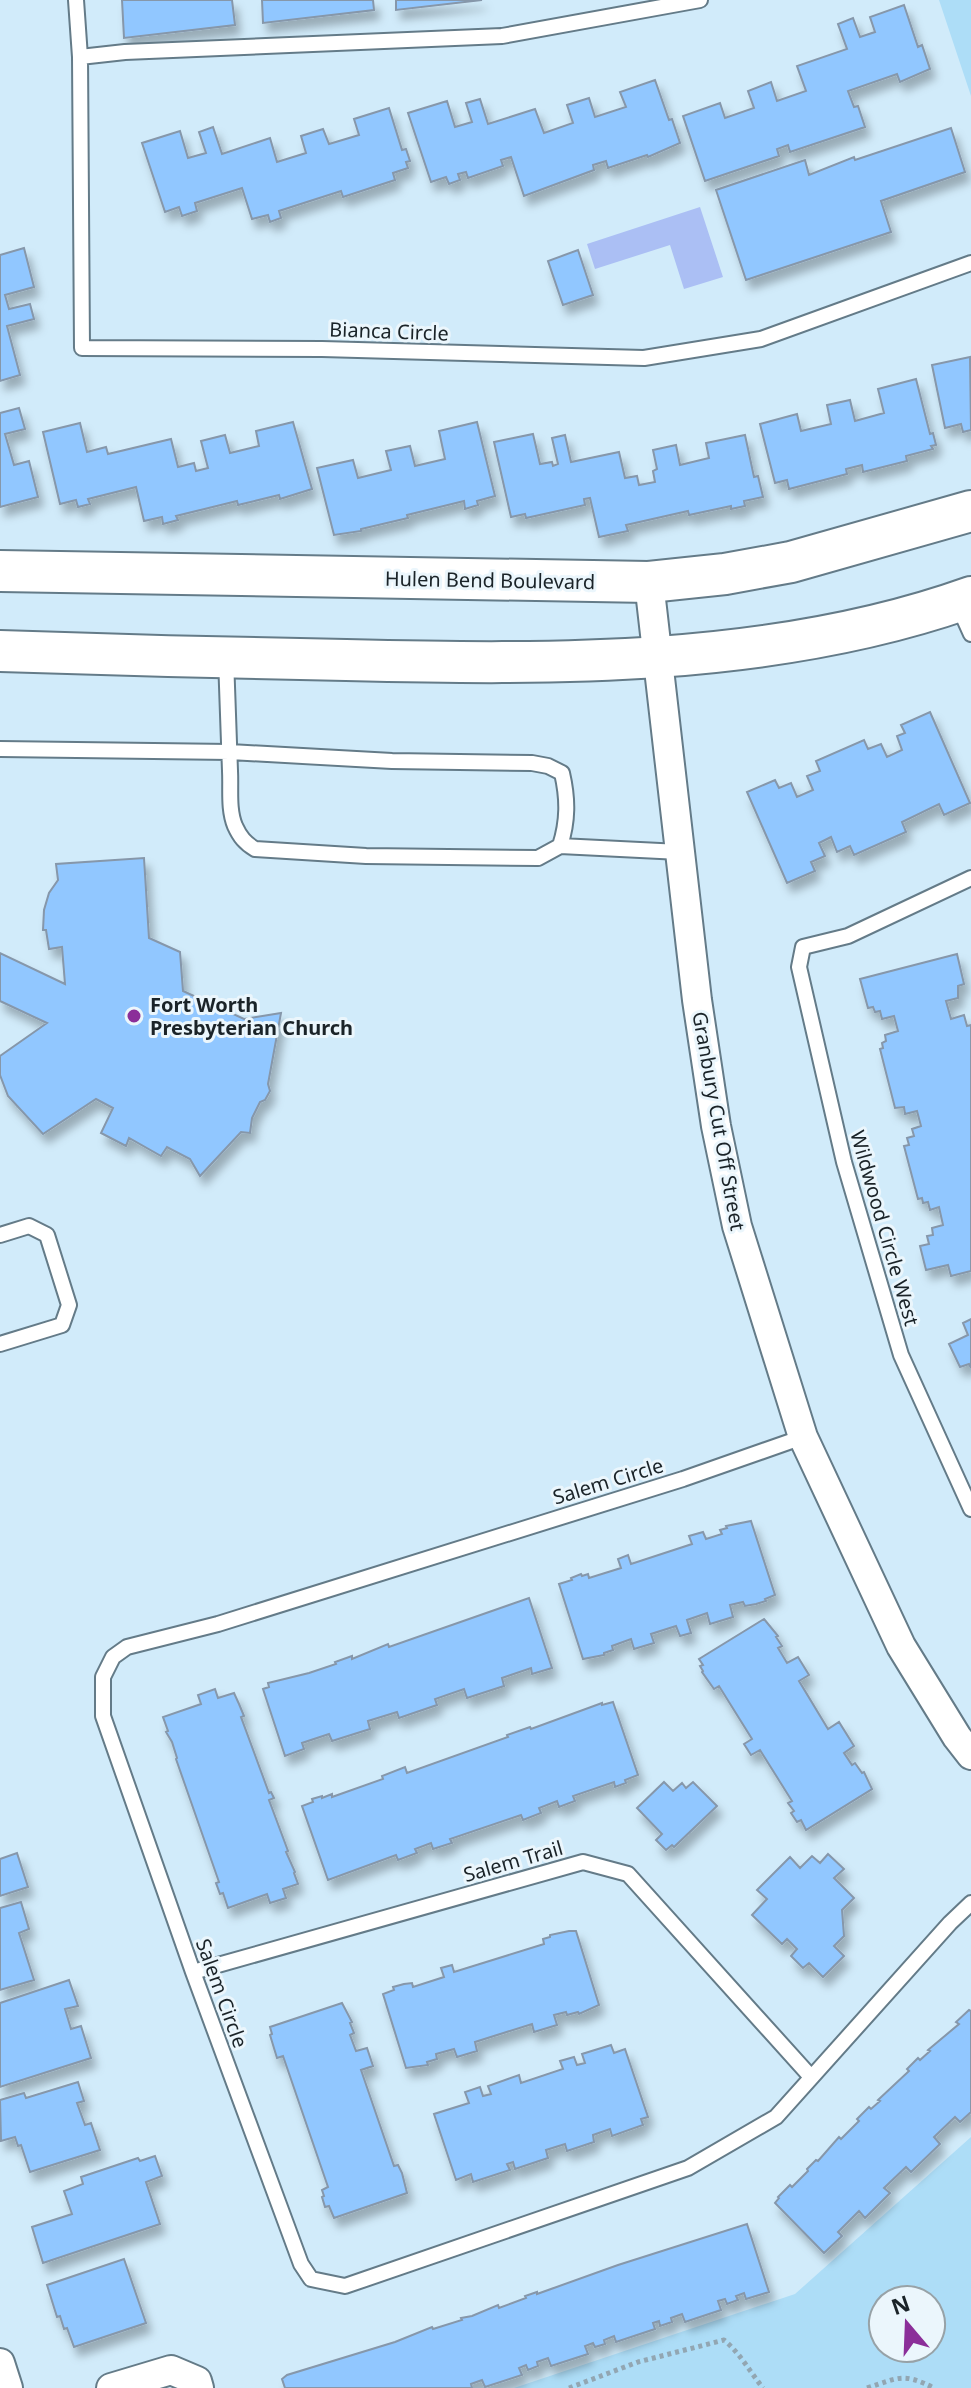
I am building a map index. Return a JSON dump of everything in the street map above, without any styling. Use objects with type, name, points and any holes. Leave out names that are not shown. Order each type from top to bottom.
[{"type":"street","name":"Hulen Bend Boulevard","points":[[0,571],[649,582],[725,574],[791,562],[971,511]]},
{"type":"street","name":"Granbury Cut Off Street","points":[[649,582],[702,1031],[716,1126],[737,1226],[803,1437],[901,1646],[971,1755]]},
{"type":"street","points":[[0,651],[509,664],[658,658],[797,641],[877,624],[966,611]]},
{"type":"street","points":[[0,2363],[8,2388]]},
{"type":"street","points":[[111,2388],[171,2370],[198,2384]]},
{"type":"lane","name":"Bianca Circle","points":[[76,0],[80,57],[82,348],[322,349],[644,358],[761,339],[971,263]]},
{"type":"lane","points":[[80,57],[125,52],[502,36],[700,0]]},
{"type":"lane","points":[[226,658],[231,808],[235,826],[244,843],[255,849],[366,856],[538,858],[560,846],[680,852]]},
{"type":"lane","points":[[0,749],[230,752],[392,761],[532,763],[562,773],[567,794],[566,825],[560,846]]},
{"type":"lane","name":"Wildwood Circle West","points":[[971,878],[848,936],[803,947],[799,967],[844,1162],[901,1355],[971,1509]]},
{"type":"lane","points":[[0,1235],[29,1226],[47,1235],[69,1305],[62,1325],[0,1344]]},
{"type":"lane","name":"Salem Circle","points":[[803,1437],[683,1479],[218,1624],[127,1647],[113,1657],[103,1677],[103,1716],[301,2264],[311,2279],[345,2286],[688,2168],[776,2117],[971,1903]]},
{"type":"lane","name":"Salem Trail","points":[[193,1972],[583,1862],[628,1874],[811,2077]]},
{"type":"path","points":[[569,2388],[638,2362],[724,2340],[763,2388]]},
{"type":"path","points":[[867,2388],[896,2377],[916,2379],[934,2388]]},
{"type":"shaded area","points":[[939,0],[971,0],[971,96]]},
{"type":"shaded area","points":[[700,207],[723,277],[684,289],[670,245],[595,269],[587,244]]},
{"type":"shaded area","points":[[971,2137],[971,2388],[514,2388],[795,2294]]},
{"type":"building","points":[[122,0],[232,0],[235,25],[124,38]]},
{"type":"building","points":[[262,0],[373,0],[374,10],[263,23]]},
{"type":"building","points":[[396,0],[482,0],[396,10]]},
{"type":"building","points":[[904,5],[918,47],[922,45],[930,69],[900,82],[897,74],[848,91],[854,107],[858,106],[865,127],[790,152],[788,145],[777,149],[779,156],[705,181],[683,116],[720,103],[725,118],[754,108],[748,91],[771,82],[777,101],[806,91],[797,66],[847,49],[838,24],[853,18],[860,37],[875,32],[870,17]]},
{"type":"building","points":[[655,80],[680,143],[648,157],[608,168],[606,161],[593,165],[594,170],[524,196],[511,157],[501,160],[503,166],[468,178],[466,172],[458,174],[460,180],[449,184],[446,177],[431,182],[408,113],[447,101],[455,127],[472,122],[466,103],[480,99],[488,124],[535,109],[544,133],[573,123],[567,105],[589,98],[595,117],[626,107],[620,92]]},
{"type":"building","points":[[389,108],[402,150],[406,149],[410,161],[406,162],[408,168],[393,173],[395,180],[343,197],[341,191],[279,211],[281,218],[270,222],[268,215],[252,219],[242,188],[195,203],[197,211],[182,216],[179,207],[165,212],[142,143],[180,131],[188,158],[206,153],[199,132],[213,127],[222,154],[270,138],[277,162],[306,153],[301,136],[323,129],[329,144],[359,135],[354,119]]},
{"type":"building","points":[[951,128],[965,172],[881,201],[891,232],[746,280],[716,190],[805,160],[809,175],[854,157],[855,160]]},
{"type":"building","points":[[24,248],[34,287],[5,295],[9,309],[30,304],[34,319],[7,326],[20,375],[0,381],[0,255]]},
{"type":"building","points":[[578,250],[593,295],[563,305],[548,261]]},
{"type":"building","points":[[970,357],[971,430],[963,432],[961,424],[945,428],[932,365]]},
{"type":"building","points":[[916,379],[930,434],[933,433],[936,445],[931,446],[933,449],[906,456],[907,461],[863,472],[862,465],[846,469],[847,474],[789,489],[787,480],[775,483],[760,424],[797,414],[801,431],[831,424],[827,405],[850,400],[855,421],[884,413],[878,389]]},
{"type":"building","points":[[19,408],[25,429],[5,434],[14,465],[29,461],[38,497],[0,507],[0,413]]},
{"type":"building","points":[[293,422],[312,489],[280,499],[279,495],[238,505],[237,501],[176,516],[178,520],[163,524],[162,517],[144,521],[136,487],[88,499],[90,504],[78,507],[76,500],[60,504],[43,432],[80,423],[87,452],[106,447],[108,454],[171,439],[178,467],[194,463],[196,471],[208,468],[201,441],[225,435],[230,453],[259,446],[256,431]]},
{"type":"building","points":[[477,422],[495,496],[477,501],[478,505],[465,509],[464,501],[407,515],[408,518],[361,531],[334,535],[317,468],[353,460],[358,478],[391,470],[386,451],[410,446],[415,466],[445,459],[439,431]]},
{"type":"building","points":[[533,434],[540,464],[558,464],[552,438],[565,435],[571,462],[619,452],[625,478],[637,476],[639,485],[655,482],[653,471],[657,469],[653,450],[676,445],[680,465],[709,458],[706,443],[745,435],[754,477],[758,476],[763,497],[744,501],[745,506],[731,509],[731,506],[689,515],[688,511],[626,525],[628,531],[599,537],[590,498],[584,499],[585,505],[526,518],[525,514],[511,517],[494,442]]},
{"type":"building","points":[[930,712],[970,803],[944,815],[939,804],[902,822],[906,832],[854,855],[850,846],[837,852],[831,837],[819,843],[825,856],[811,862],[815,871],[787,883],[747,792],[775,780],[779,788],[791,783],[797,797],[813,790],[807,776],[820,771],[816,761],[864,740],[868,749],[881,744],[887,757],[902,750],[897,736],[905,733],[901,725]]},
{"type":"building","name":"Fort Worth Presbyterian Church","points":[[144,858],[149,938],[180,952],[183,991],[244,1019],[281,1013],[268,1084],[270,1091],[252,1118],[250,1133],[241,1132],[200,1176],[190,1159],[167,1147],[161,1156],[129,1138],[126,1146],[101,1133],[113,1108],[96,1099],[43,1134],[8,1096],[0,1075],[0,1056],[47,1023],[0,1001],[0,953],[65,984],[62,947],[49,949],[46,930],[43,930],[49,893],[58,880],[56,864]]},
{"type":"building","points":[[957,954],[964,984],[958,986],[958,998],[946,1001],[951,1019],[964,1015],[967,1026],[971,1025],[971,1271],[951,1276],[948,1265],[926,1270],[920,1246],[929,1244],[927,1236],[933,1235],[932,1228],[943,1225],[939,1207],[930,1210],[928,1202],[918,1199],[904,1146],[909,1145],[907,1138],[914,1136],[912,1129],[921,1126],[917,1111],[905,1114],[904,1107],[895,1108],[880,1049],[886,1041],[885,1035],[898,1031],[894,1016],[882,1019],[880,1011],[868,1008],[860,979]]},
{"type":"building","points":[[971,1319],[971,1368],[969,1364],[960,1367],[949,1344],[968,1335],[963,1323]]},
{"type":"building","points":[[751,1521],[775,1595],[756,1604],[745,1606],[743,1602],[730,1605],[733,1617],[710,1624],[707,1613],[687,1620],[691,1633],[680,1636],[676,1626],[651,1634],[654,1643],[634,1649],[631,1639],[612,1646],[613,1650],[604,1655],[583,1659],[559,1584],[581,1574],[588,1574],[589,1578],[621,1568],[618,1559],[628,1555],[631,1564],[692,1544],[689,1536],[703,1532],[706,1539],[722,1534],[720,1530],[726,1526]]},
{"type":"building","points":[[529,1598],[552,1668],[532,1674],[531,1668],[502,1678],[504,1686],[467,1698],[464,1689],[435,1699],[437,1705],[399,1718],[397,1712],[368,1721],[370,1729],[332,1741],[329,1734],[302,1743],[304,1749],[285,1756],[263,1689],[269,1687],[268,1683],[309,1673],[388,1644],[389,1647]]},
{"type":"building","points":[[764,1619],[778,1636],[782,1646],[778,1648],[787,1663],[798,1657],[809,1675],[799,1681],[828,1729],[839,1722],[854,1746],[844,1753],[852,1765],[855,1763],[864,1772],[872,1789],[806,1830],[801,1820],[797,1822],[791,1813],[794,1811],[788,1803],[792,1801],[760,1750],[751,1755],[744,1744],[752,1739],[719,1686],[714,1689],[700,1666],[703,1665],[699,1659]]},
{"type":"building","points":[[215,1689],[218,1698],[234,1693],[239,1704],[269,1793],[274,1798],[269,1800],[295,1872],[298,1884],[283,1889],[286,1898],[270,1903],[267,1894],[228,1908],[216,1883],[219,1882],[166,1732],[163,1717],[201,1704],[198,1695]]},
{"type":"building","points":[[613,1702],[638,1775],[625,1780],[626,1783],[615,1787],[614,1782],[573,1796],[575,1801],[559,1807],[557,1801],[539,1808],[541,1813],[523,1820],[521,1815],[450,1839],[452,1843],[433,1849],[431,1843],[415,1849],[417,1853],[398,1860],[396,1855],[328,1880],[302,1806],[313,1802],[312,1799],[332,1794],[332,1797],[383,1779],[382,1776],[405,1767],[407,1773],[530,1727]]},
{"type":"building","points":[[664,1782],[673,1791],[682,1783],[686,1788],[693,1782],[717,1806],[674,1847],[672,1845],[666,1850],[656,1840],[662,1834],[637,1808]]},
{"type":"building","points":[[17,1853],[28,1887],[0,1896],[0,1859]]},
{"type":"building","points":[[828,1854],[844,1869],[834,1878],[854,1898],[842,1910],[844,1936],[834,1946],[844,1956],[823,1977],[809,1963],[803,1968],[791,1956],[797,1949],[787,1939],[782,1944],[752,1915],[767,1899],[757,1890],[790,1857],[800,1868],[812,1856],[820,1863]]},
{"type":"building","points":[[21,1902],[29,1929],[19,1933],[34,1980],[0,1990],[0,1908]]},
{"type":"building","points":[[576,1931],[599,2005],[579,2014],[567,2015],[566,2012],[554,2015],[557,2025],[534,2032],[532,2024],[475,2042],[477,2051],[457,2057],[454,2049],[436,2054],[437,2059],[427,2062],[428,2065],[406,2068],[383,1994],[394,1990],[393,1987],[412,1983],[413,1987],[444,1977],[441,1968],[452,1965],[454,1972],[544,1944],[543,1939],[550,1935]]},
{"type":"building","points":[[69,1980],[78,2006],[65,2009],[71,2029],[81,2026],[91,2058],[0,2087],[0,2003]]},
{"type":"building","points":[[342,2003],[352,2022],[354,2033],[350,2035],[356,2051],[367,2048],[373,2066],[361,2070],[394,2166],[398,2165],[402,2173],[407,2193],[334,2218],[329,2206],[325,2207],[322,2190],[328,2187],[283,2056],[277,2058],[270,2027]]},
{"type":"building","points":[[969,2010],[971,2112],[960,2122],[955,2117],[934,2137],[940,2144],[911,2172],[906,2167],[884,2188],[890,2193],[865,2218],[859,2211],[838,2232],[842,2236],[824,2253],[775,2203],[778,2197],[790,2185],[792,2187],[839,2137],[841,2139],[869,2107],[871,2109],[880,2101],[918,2058],[920,2060],[959,2024],[956,2022]]},
{"type":"building","points":[[611,2045],[614,2053],[625,2049],[648,2117],[641,2119],[643,2125],[612,2136],[610,2129],[593,2135],[594,2142],[567,2151],[565,2144],[546,2150],[548,2158],[515,2169],[513,2162],[507,2164],[510,2170],[473,2182],[471,2174],[456,2180],[434,2114],[469,2103],[465,2092],[480,2087],[483,2096],[491,2094],[488,2086],[519,2075],[521,2083],[563,2069],[560,2061],[574,2057],[577,2065],[585,2063],[582,2054]]},
{"type":"building","points":[[78,2082],[84,2101],[77,2103],[85,2125],[91,2123],[100,2150],[30,2172],[15,2137],[1,2141],[0,2100],[24,2093],[26,2098]]},
{"type":"building","points":[[155,2156],[162,2176],[146,2182],[160,2224],[43,2263],[32,2227],[72,2214],[64,2191],[83,2184],[81,2177],[138,2158],[140,2161]]},
{"type":"building","points":[[747,2224],[769,2292],[746,2299],[744,2293],[736,2296],[738,2300],[727,2304],[725,2299],[718,2301],[721,2310],[685,2322],[682,2314],[660,2326],[659,2321],[653,2323],[655,2329],[616,2342],[614,2336],[604,2340],[605,2344],[595,2347],[593,2343],[585,2346],[588,2354],[551,2366],[548,2358],[528,2370],[526,2365],[519,2368],[522,2375],[485,2387],[482,2380],[471,2384],[472,2388],[285,2388],[282,2379],[287,2375],[462,2320],[498,2305],[499,2308],[525,2296]]},
{"type":"building","points":[[124,2259],[146,2323],[74,2347],[67,2328],[64,2329],[60,2316],[57,2317],[47,2285]]},
{"type":"place","name":"Fort Worth Presbyterian Church","points":[[134,1016]]}]
